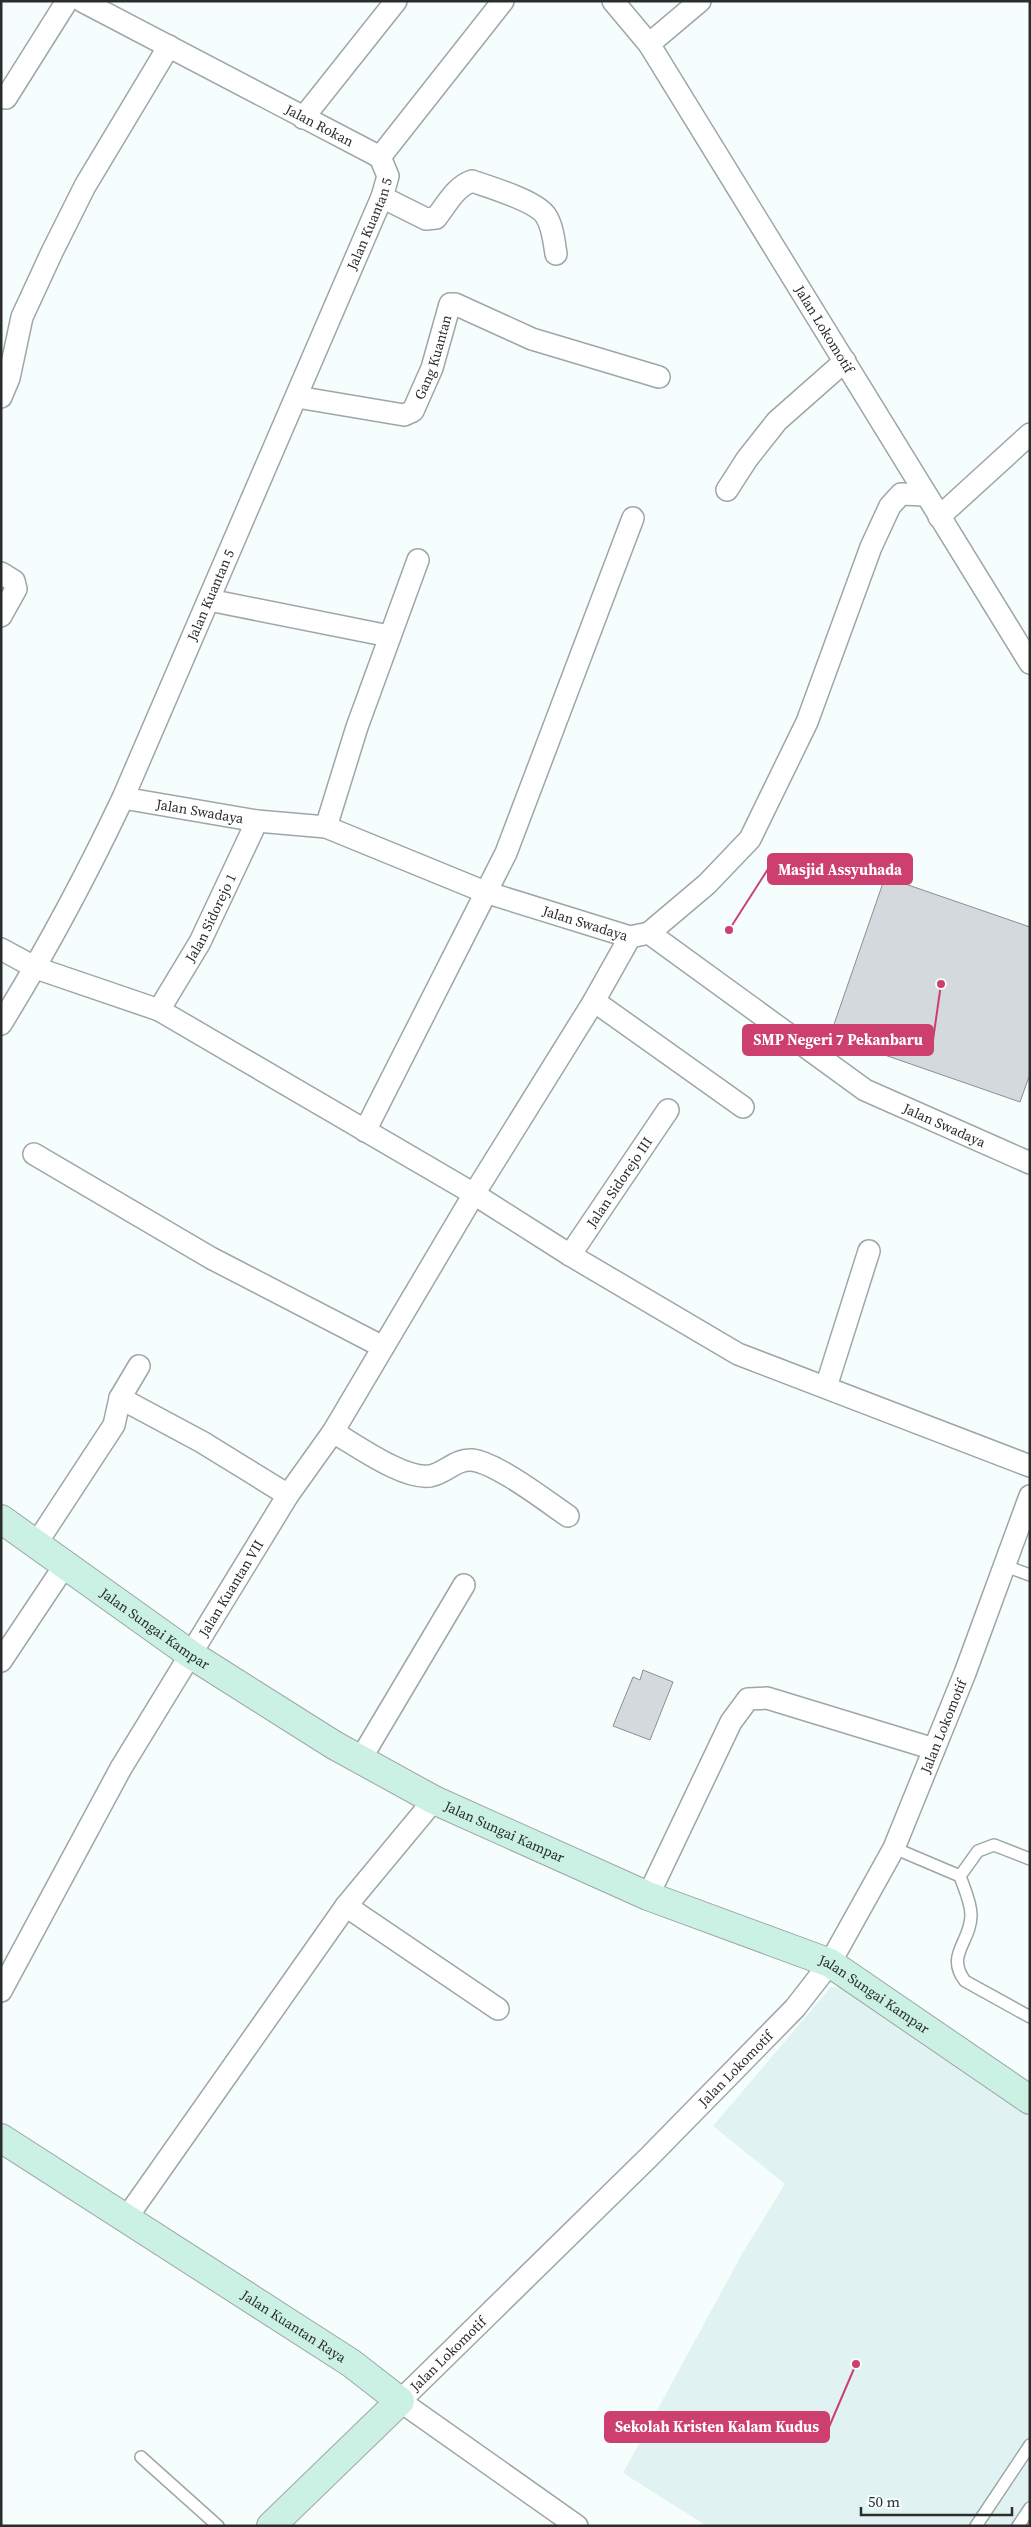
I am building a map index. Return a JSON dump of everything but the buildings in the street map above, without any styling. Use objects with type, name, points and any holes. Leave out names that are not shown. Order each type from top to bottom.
[{"type":"street","points":[[6,98],[67,1]]},
{"type":"street","name":"Jalan Rokan","points":[[82,1],[119,11],[169,46],[380,157]]},
{"type":"street","points":[[303,118],[396,1]]},
{"type":"street","points":[[380,157],[503,1]]},
{"type":"street","name":"Jalan Lokomotif","points":[[613,1],[649,44],[1030,663]]},
{"type":"street","points":[[649,44],[700,1]]},
{"type":"street","points":[[1,397],[9,378],[22,317],[52,252],[84,186],[169,46]]},
{"type":"street","name":"Jalan Kuantan 5","points":[[1,1024],[36,968],[84,879],[123,798],[382,197],[388,176],[380,157]]},
{"type":"street","points":[[382,197],[426,219],[436,218],[455,192],[464,184],[472,181],[530,204],[546,214],[552,230],[556,254]]},
{"type":"street","name":"Gang Kuantan","points":[[296,397],[404,415],[413,411],[432,368],[450,304],[479,314],[532,340],[659,377]]},
{"type":"street","points":[[727,490],[747,459],[777,421],[845,361]]},
{"type":"street","points":[[939,517],[1030,434]]},
{"type":"street","name":"Jalan Kuantan VII","points":[[1,1991],[121,1768],[288,1495],[333,1432],[474,1194],[594,1001],[639,935],[707,884],[750,839],[807,722],[871,548],[890,506],[901,494],[925,495]]},
{"type":"street","points":[[365,1131],[506,853],[633,518]]},
{"type":"street","points":[[326,827],[357,727],[418,560]]},
{"type":"street","points":[[1,573],[14,581],[16,589],[1,616]]},
{"type":"street","points":[[209,600],[389,636]]},
{"type":"street","name":"Jalan Swadaya","points":[[123,798],[257,821],[326,827],[485,892],[639,935],[865,1090],[1030,1163]]},
{"type":"street","name":"Jalan Sidorejo 1","points":[[160,1010],[200,942],[257,821]]},
{"type":"street","points":[[1,949],[36,968],[160,1010],[474,1194],[570,1255],[738,1354],[1030,1466]]},
{"type":"street","points":[[594,1001],[743,1107]]},
{"type":"street","name":"Jalan Sidorejo III","points":[[570,1255],[668,1110]]},
{"type":"street","points":[[34,1154],[211,1258],[383,1347]]},
{"type":"street","points":[[826,1388],[869,1251]]},
{"type":"street","points":[[36,1544],[114,1425],[120,1398],[139,1366]]},
{"type":"street","points":[[120,1398],[202,1442],[288,1495]]},
{"type":"street","points":[[333,1432],[385,1462],[409,1472],[426,1476],[438,1474],[460,1460],[474,1460],[496,1469],[568,1516]]},
{"type":"street","name":"Jalan Lokomotif","points":[[271,2526],[649,2157],[795,2008],[830,1963],[894,1848],[1005,1566],[1030,1496]]},
{"type":"street","name":"Jalan Sungai Kampar","points":[[1,1519],[190,1654],[360,1760],[434,1800],[648,1896],[830,1963],[1030,2100]]},
{"type":"street","points":[[1,1661],[65,1565]]},
{"type":"street","points":[[360,1760],[464,1585]]},
{"type":"street","points":[[648,1896],[731,1722],[748,1699],[767,1698],[934,1749]]},
{"type":"street","points":[[125,2220],[346,1906],[434,1800]]},
{"type":"street","points":[[346,1906],[498,2009]]},
{"type":"street","name":"Jalan Kuantan Raya","points":[[1,2138],[125,2220],[351,2363],[400,2401],[577,2526]]},
{"type":"lane","points":[[1005,1566],[1030,1575]]},
{"type":"lane","points":[[960,1876],[978,1851],[994,1844],[1030,1859]]},
{"type":"lane","points":[[894,1848],[960,1876]]},
{"type":"lane","points":[[960,1876],[971,1914],[970,1927],[956,1961],[957,1971],[965,1981],[1030,2017]]},
{"type":"lane","points":[[976,2526],[1028,2452]]},
{"type":"lane","points":[[141,2457],[218,2526]]},
{"type":"lane","points":[[1018,2526],[1030,2508]]},
{"type":"shaded area","points":[[831,1987],[856,1990],[1030,2112],[1030,2526],[707,2526],[623,2473],[742,2254],[785,2184],[713,2126]]},
{"type":"place","name":"Masjid Assyuhada","points":[[729,930]]},
{"type":"place","name":"SMP Negeri 7 Pekanbaru","points":[[941,984]]},
{"type":"place","name":"Sekolah Kristen Kalam Kudus","points":[[856,2364]]}]
